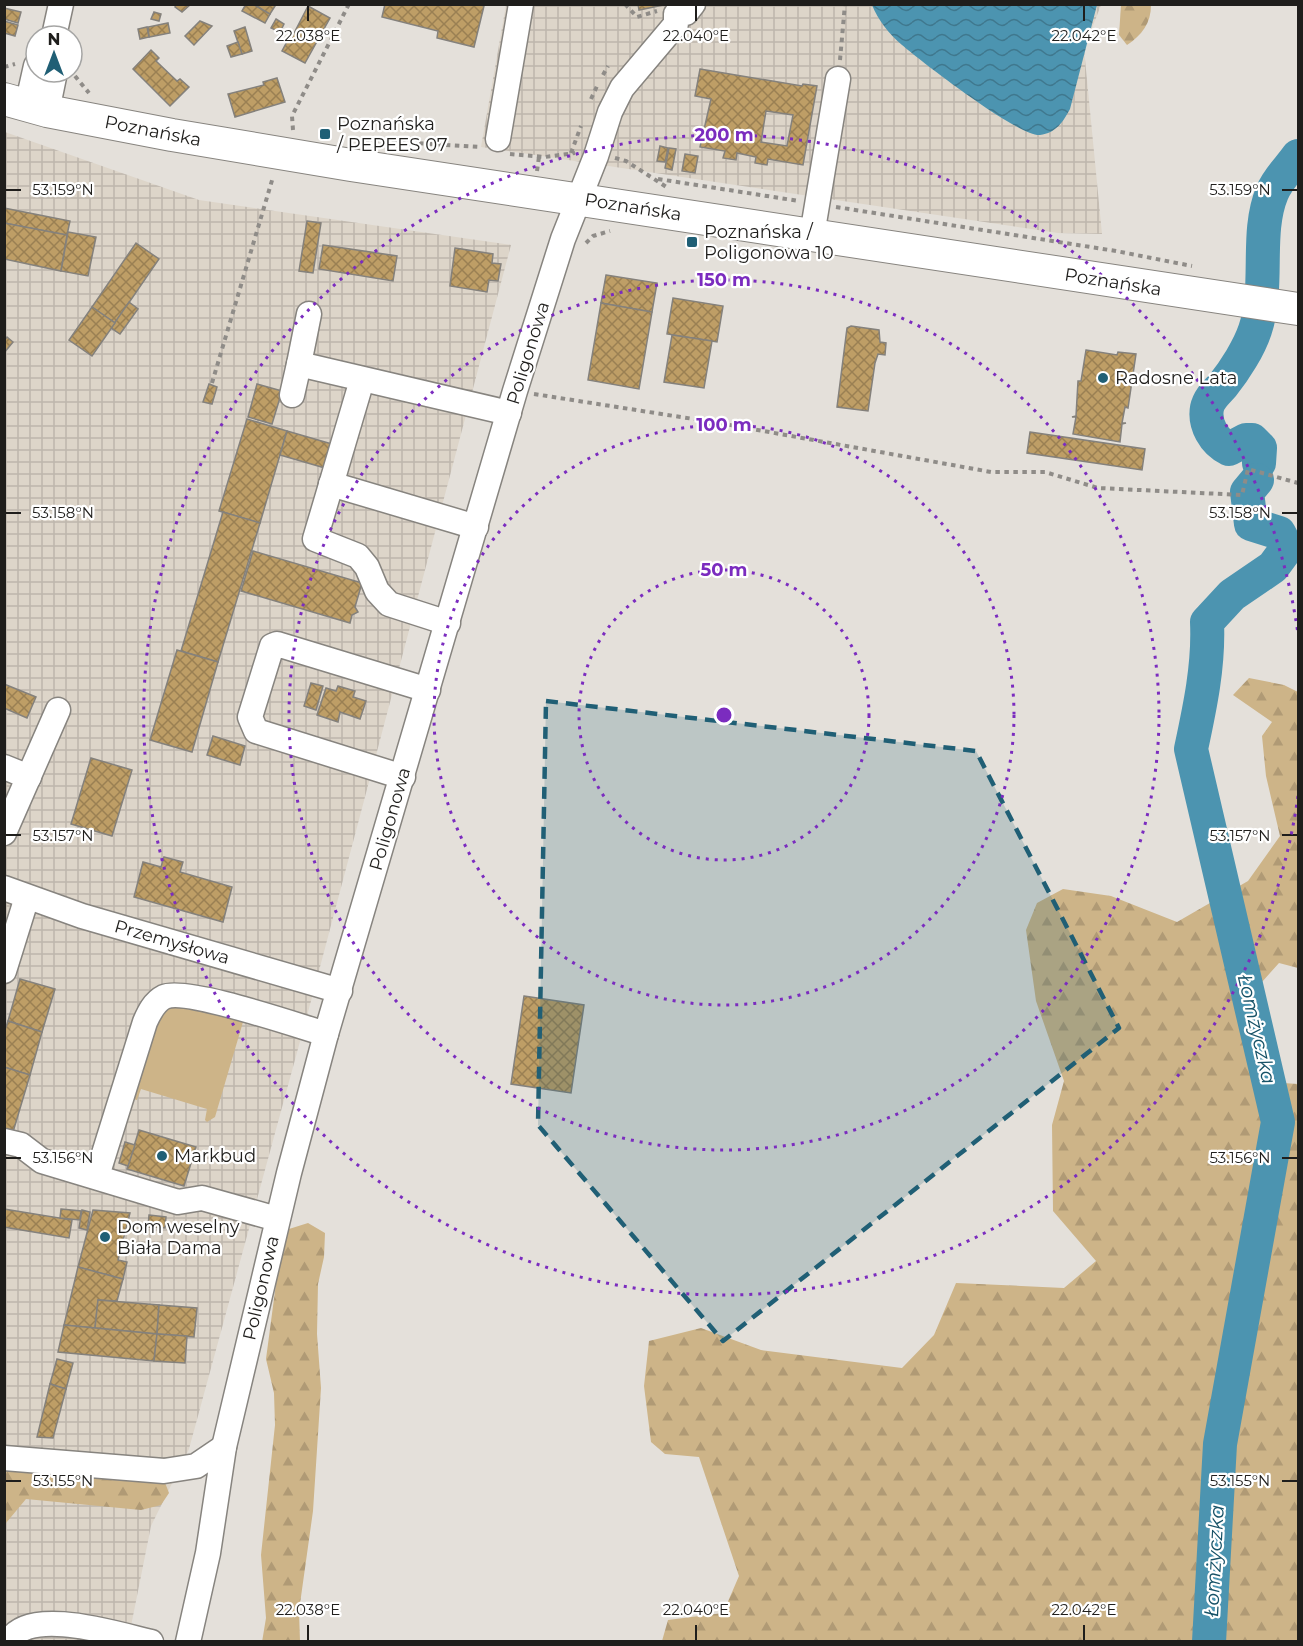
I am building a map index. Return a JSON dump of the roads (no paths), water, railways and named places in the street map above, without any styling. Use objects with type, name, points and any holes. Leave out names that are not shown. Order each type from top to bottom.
[{"type":"main road","name":"Poznańska","points":[[26,105],[286,143],[580,198],[1291,308]]},
{"type":"street","points":[[57,24],[61,4]]},
{"type":"street","points":[[493,144],[521,4]]},
{"type":"street","name":"Poligonowa","points":[[188,1641],[208,1552],[224,1447],[277,1219],[326,1034],[512,402],[563,239],[610,112],[622,88],[680,12]]},
{"type":"street","points":[[812,235],[838,79]]},
{"type":"street","points":[[26,105],[31,84]]},
{"type":"street","points":[[26,105],[44,84]]},
{"type":"street","points":[[292,395],[309,314]]},
{"type":"street","points":[[299,364],[362,380],[512,402]]},
{"type":"street","points":[[362,380],[315,539],[358,556],[367,567],[377,591],[388,604],[448,623]]},
{"type":"street","points":[[331,484],[476,527]]},
{"type":"street","points":[[403,777],[256,730],[250,717],[272,646],[277,644],[428,690]]},
{"type":"street","points":[[4,833],[58,710]]},
{"type":"street","points":[[4,767],[29,777]]},
{"type":"street","name":"Przemysłowa","points":[[4,888],[82,916],[340,991]]},
{"type":"street","points":[[4,971],[10,934],[27,897]]},
{"type":"street","points":[[97,1176],[145,1023],[151,1010],[165,997],[190,995],[326,1034]]},
{"type":"street","points":[[4,1141],[21,1145],[42,1161],[178,1202],[188,1203],[202,1198],[277,1219]]},
{"type":"street","points":[[4,1458],[164,1471],[196,1466],[224,1447]]},
{"type":"street","points":[[9,1641],[23,1628],[43,1623],[64,1624],[151,1641]]},
{"type":"water","points":[[872,5],[1097,5],[1070,109],[1058,126],[1040,135],[1012,124],[992,112],[929,67],[893,36]]},
{"type":"waterway","name":"Łomżyczka","points":[[1259,463],[1260,448],[1252,440],[1246,440],[1229,449],[1211,432],[1206,414],[1211,398],[1228,379],[1241,359],[1255,330],[1262,296],[1263,243],[1267,209],[1277,183],[1298,156]]},
{"type":"waterway","name":"Łomżyczka","points":[[1209,1642],[1220,1444],[1278,1122],[1191,749],[1201,702],[1207,622],[1232,595],[1273,567],[1287,548],[1279,533],[1251,524],[1247,492],[1257,480]]},
{"type":"place","name":"Poznańska / PEPEES 07","points":[[325,134]]},
{"type":"place","name":"Poznańska / Poligonowa 10","points":[[692,242]]},
{"type":"place","name":"Radosne Lata","points":[[1103,378]]},
{"type":"place","name":"Markbud","points":[[162,1156]]},
{"type":"place","name":"Dom weselny Biała Dama","points":[[105,1237]]}]
